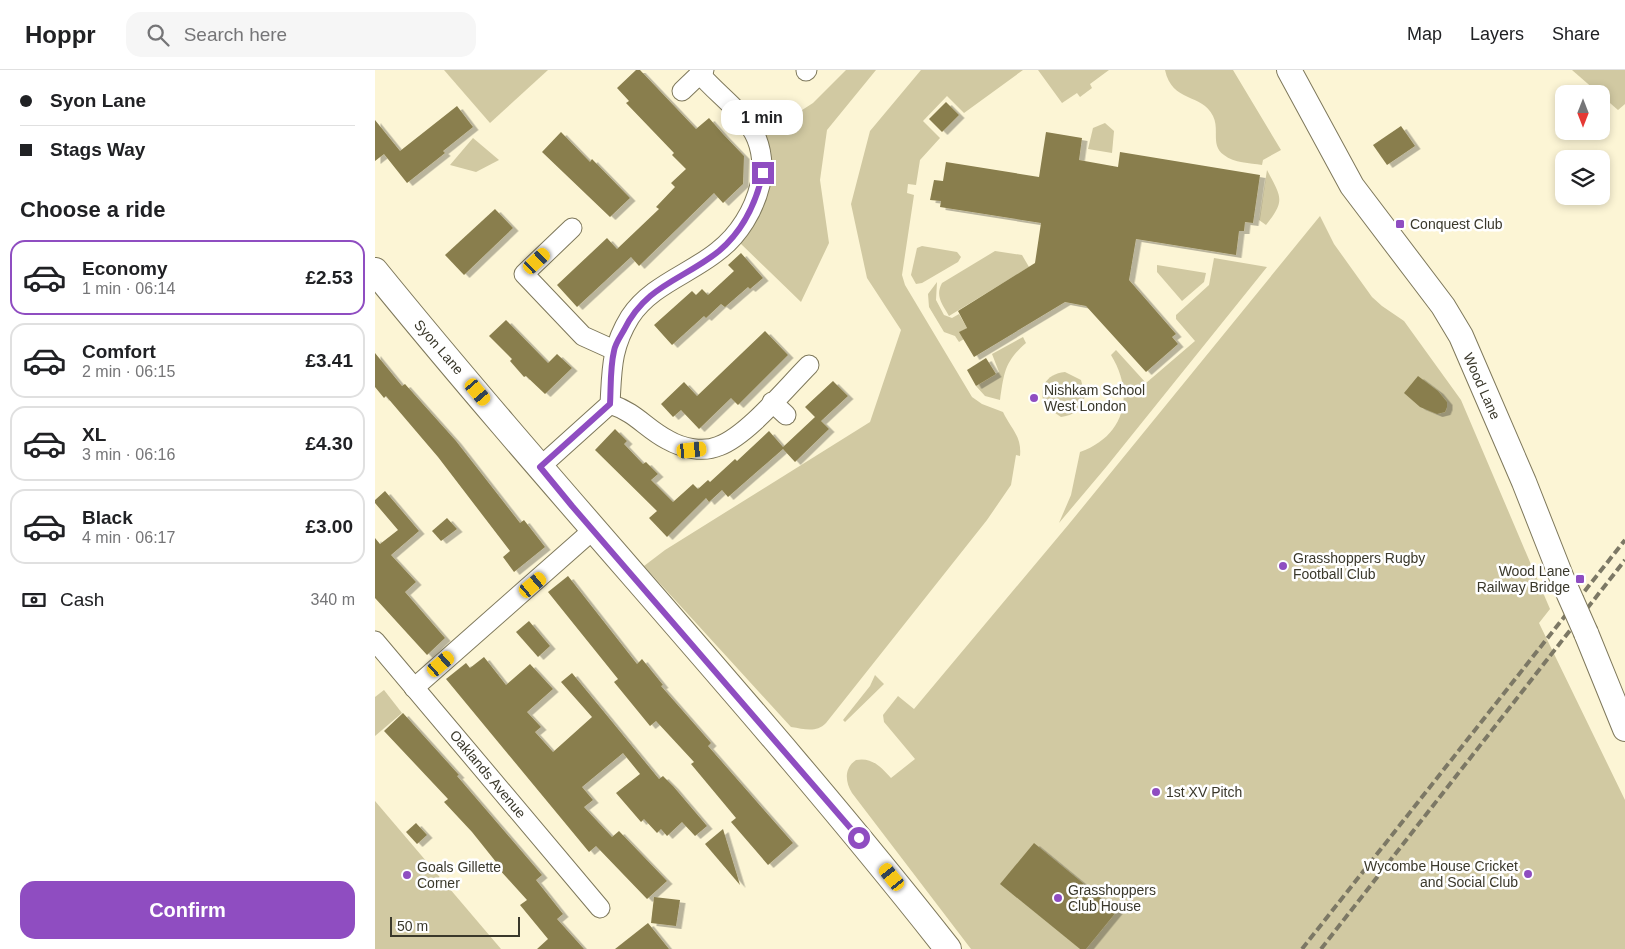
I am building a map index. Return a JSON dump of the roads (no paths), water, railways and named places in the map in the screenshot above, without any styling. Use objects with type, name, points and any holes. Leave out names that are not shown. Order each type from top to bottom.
[{"type":"main road","name":"Syon Lane","points":[[375,271],[593,530],[813,782],[948,949]]},
{"type":"street","name":"Wood Lane","points":[[1289,70],[1352,186],[1443,306],[1461,336],[1524,482],[1563,581],[1625,728]]},
{"type":"street","points":[[540,467],[610,404],[614,350],[631,316],[653,292],[719,251],[748,216],[758,196],[763,173],[761,152],[754,133],[702,72],[682,91]]},
{"type":"street","points":[[572,228],[524,274],[583,336],[614,350]]},
{"type":"street","points":[[610,404],[625,409],[638,417],[667,440],[692,450],[718,447],[740,434],[809,365]]},
{"type":"street","points":[[772,402],[787,415]]},
{"type":"street","points":[[414,688],[593,530]]},
{"type":"street","name":"Oaklands Avenue","points":[[375,641],[600,908]]},
{"type":"railway","points":[[1302,949],[1625,540]]},
{"type":"railway","points":[[1321,949],[1625,560]]},
{"type":"place","name":"Conquest Club","points":[[1400,224]]},
{"type":"place","name":"Nishkam School West London","points":[[1034,398]]},
{"type":"place","name":"Grasshoppers Rugby Football Club","points":[[1283,566]]},
{"type":"place","name":"Wood Lane Railway Bridge","points":[[1580,579]]},
{"type":"place","name":"1st XV Pitch","points":[[1156,792]]},
{"type":"place","name":"Wycombe House Cricket and Social Club","points":[[1528,874]]},
{"type":"place","name":"Goals Gillette Corner","points":[[407,875]]},
{"type":"place","name":"Grasshoppers Club House","points":[[1058,898]]}]
